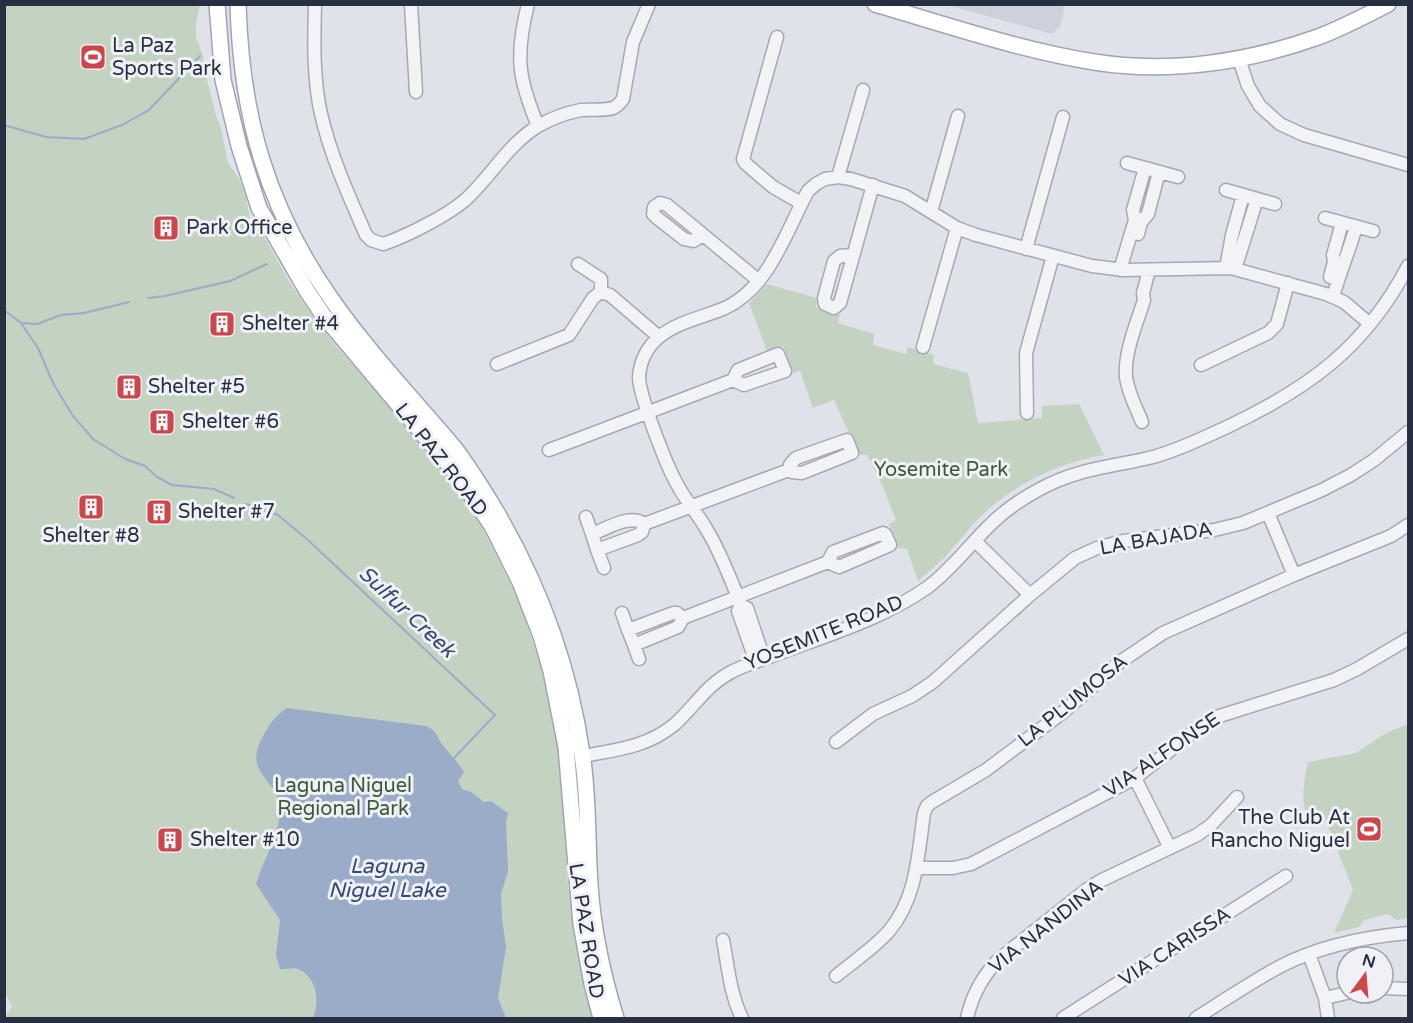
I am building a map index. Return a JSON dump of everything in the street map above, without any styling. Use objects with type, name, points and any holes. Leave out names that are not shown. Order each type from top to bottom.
[{"type":"main road","name":"LA PAZ ROAD","points":[[217,4],[223,80],[239,146],[259,208],[323,315],[459,477],[492,526],[520,582],[541,636],[551,671],[566,747],[582,934],[601,1018]]},
{"type":"main road","name":"LA PAZ ROAD","points":[[238,4],[241,63],[250,120],[260,157],[283,216],[314,273],[333,301],[476,477],[512,537],[540,596],[552,628],[566,675],[583,756],[590,886],[594,918],[607,986],[616,1018]]},
{"type":"main road","points":[[875,4],[1025,48],[1097,63],[1146,66],[1239,59],[1319,36],[1388,4]]},
{"type":"main road","points":[[551,671],[560,678],[575,748],[583,756],[577,766],[579,827],[573,835]]},
{"type":"street","points":[[315,4],[314,57],[321,114],[340,175],[366,235],[376,243],[390,242],[445,214],[464,201],[505,153],[520,138],[538,126],[558,116],[582,110],[608,109],[620,104],[623,99],[633,42],[649,4]]},
{"type":"street","points":[[411,4],[416,92]]},
{"type":"street","points":[[528,4],[521,32],[519,68],[524,93],[538,126]]},
{"type":"street","points":[[777,37],[743,159],[745,164],[773,187],[801,203]]},
{"type":"street","points":[[1239,59],[1248,86],[1260,106],[1280,124],[1304,135],[1408,165]]},
{"type":"street","points":[[838,177],[862,90]]},
{"type":"street","points":[[931,212],[958,116]]},
{"type":"street","points":[[1026,249],[1062,117]]},
{"type":"street","points":[[1127,163],[1178,177]]},
{"type":"street","points":[[1138,221],[1133,210],[1145,168]]},
{"type":"street","points":[[1124,270],[1138,221],[1148,214],[1159,172]]},
{"type":"street","points":[[760,661],[738,611],[739,601],[708,531],[677,484],[648,412],[639,380],[640,368],[651,345],[659,337],[672,329],[727,307],[744,296],[759,281],[801,203],[816,183],[838,177],[873,184],[905,196],[957,228],[1092,266],[1124,270],[1231,268],[1329,295],[1344,302],[1370,324]]},
{"type":"street","points":[[852,255],[873,184]]},
{"type":"street","points":[[1226,190],[1275,204]]},
{"type":"street","points":[[1238,242],[1232,235],[1243,195]]},
{"type":"street","points":[[1231,268],[1238,242],[1246,238],[1257,199]]},
{"type":"street","points":[[1325,218],[1373,231]]},
{"type":"street","points":[[1338,263],[1333,255],[1342,223]]},
{"type":"street","points":[[1329,295],[1338,263],[1347,258],[1356,227]]},
{"type":"street","points":[[923,346],[957,228]]},
{"type":"street","points":[[703,235],[759,281]]},
{"type":"street","points":[[1027,413],[1026,353],[1053,256]]},
{"type":"street","points":[[578,264],[601,279],[601,292]]},
{"type":"street","name":"YOSEMITE ROAD","points":[[583,756],[639,746],[676,723],[709,687],[735,670],[877,616],[905,602],[931,585],[993,521],[1016,503],[1040,489],[1066,477],[1095,468],[1155,456],[1181,448],[1287,397],[1338,359],[1361,336],[1392,296],[1408,266]]},
{"type":"street","points":[[1142,422],[1130,394],[1126,376],[1127,360],[1144,300],[1150,294],[1152,270]]},
{"type":"street","points":[[1201,365],[1268,333],[1277,324],[1288,283]]},
{"type":"street","points":[[601,292],[610,295],[659,337]]},
{"type":"street","points":[[497,364],[569,335],[593,298],[601,292]]},
{"type":"street","points":[[549,450],[733,380]]},
{"type":"street","name":"LA BAJADA","points":[[836,742],[873,714],[912,696],[933,682],[1029,595],[1075,558],[1097,548],[1123,541],[1214,530],[1243,523],[1322,490],[1351,475],[1374,460],[1408,432]]},
{"type":"street","points":[[644,525],[789,470]]},
{"type":"street","points":[[1268,513],[1294,575]]},
{"type":"street","points":[[586,517],[604,568]]},
{"type":"street","points":[[592,534],[631,520],[644,525]]},
{"type":"street","points":[[597,550],[638,535],[642,532],[644,525]]},
{"type":"street","name":"LA PLUMOSA","points":[[836,976],[877,942],[899,917],[907,903],[917,868],[924,813],[932,802],[986,770],[1071,706],[1120,662],[1163,633],[1294,575],[1391,536],[1408,525]]},
{"type":"street","points":[[975,541],[1029,595]]},
{"type":"street","points":[[634,645],[678,627],[683,618],[739,601],[828,562]]},
{"type":"street","points":[[622,613],[639,659]]},
{"type":"street","points":[[628,630],[673,613],[683,618]]},
{"type":"street","name":"VIA ALFONSE","points":[[917,868],[953,868],[971,864],[1135,778],[1210,719],[1334,680],[1408,639]]},
{"type":"street","points":[[1135,778],[1170,848]]},
{"type":"street","name":"VIA NANDINA","points":[[967,1018],[977,988],[986,973],[998,960],[1100,881],[1170,848],[1211,825],[1237,797]]},
{"type":"street","name":"VIA CARISSA","points":[[1066,1018],[1286,876]]},
{"type":"street","points":[[1196,1018],[1213,1014],[1281,966],[1309,954],[1357,940],[1408,933]]},
{"type":"street","points":[[723,940],[731,988],[742,1018]]},
{"type":"street","points":[[1309,954],[1325,998],[1328,1018]]},
{"type":"street","points":[[1325,998],[1335,996]]},
{"type":"shaded area","points":[[1063,4],[1060,27],[1052,34],[947,5]]},
{"type":"green space","name":"Laguna Niguel Regional Park","points":[[5,5],[200,5],[196,37],[203,56],[228,163],[245,193],[251,224],[259,228],[310,313],[336,346],[430,451],[459,491],[479,522],[519,600],[547,686],[561,754],[568,886],[579,957],[592,1018],[4,1018],[12,1007],[4,991]]},
{"type":"green space","name":"Yosemite Park","points":[[767,284],[817,298],[816,307],[840,315],[838,323],[874,334],[873,345],[906,354],[908,347],[934,355],[933,364],[968,373],[978,423],[1042,418],[1042,406],[1079,404],[1104,455],[1054,469],[1009,493],[982,515],[946,556],[918,581],[907,549],[898,548],[889,524],[896,520],[883,487],[867,455],[859,455],[834,400],[813,408],[800,371],[793,373],[783,346],[767,351],[749,303]]},
{"type":"green space","name":"The Club At Rancho Niguel","points":[[1408,724],[1408,918],[1397,920],[1388,914],[1364,920],[1359,927],[1334,933],[1353,890],[1324,816],[1308,818],[1304,805],[1304,790],[1308,762],[1356,753],[1386,733]]},
{"type":"water","name":"Laguna Niguel Lake","points":[[287,708],[426,726],[434,732],[464,772],[458,781],[462,789],[471,792],[484,802],[491,801],[508,813],[506,822],[508,871],[501,894],[506,947],[498,998],[506,1018],[313,1018],[316,997],[313,984],[298,969],[280,969],[276,955],[280,920],[256,884],[274,839],[280,810],[274,791],[259,768],[256,760],[257,749],[271,724]]},
{"type":"waterway","points":[[4,125],[46,137],[84,139],[122,125],[149,110],[200,56]]},
{"type":"waterway","points":[[148,298],[230,281],[267,264]]},
{"type":"waterway","points":[[21,323],[37,324],[61,315],[84,313],[129,302]]},
{"type":"waterway","name":"Sulfur Creek","points":[[4,310],[21,323],[38,348],[53,383],[73,416],[93,439],[125,459],[145,466],[157,477],[172,485],[214,489],[234,498]]},
{"type":"waterway","name":"Sulfur Creek","points":[[246,504],[278,515],[309,541],[495,715],[453,759]]},
{"type":"place","name":"La Paz Sports Park","points":[[93,57]]},
{"type":"place","name":"Park Office","points":[[166,228]]},
{"type":"place","name":"Shelter #4","points":[[222,324]]},
{"type":"place","name":"Shelter #5","points":[[129,387]]},
{"type":"place","name":"Shelter #6","points":[[162,422]]},
{"type":"place","name":"Shelter #8","points":[[91,507]]},
{"type":"place","name":"Shelter #7","points":[[159,512]]},
{"type":"place","name":"The Club At Rancho Niguel","points":[[1369,829]]},
{"type":"place","name":"Shelter #10","points":[[170,840]]}]
